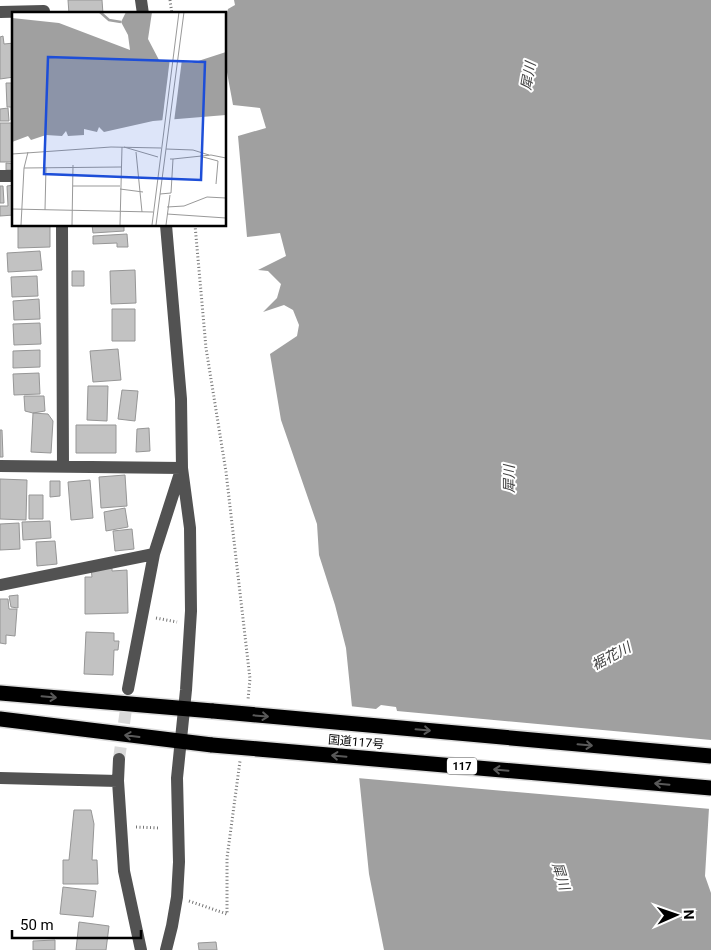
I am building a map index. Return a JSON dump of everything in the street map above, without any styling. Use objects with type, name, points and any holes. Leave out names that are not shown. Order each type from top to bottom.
[{"type":"highway","name":"国道117号","points":[[0,693],[711,756]]},
{"type":"highway","name":"国道117号","points":[[0,719],[180,742],[711,788]]},
{"type":"street","points":[[0,12],[44,8]]},
{"type":"street","points":[[62,226],[63,466]]},
{"type":"street","points":[[166,226],[181,399],[182,468],[190,528],[190,593],[184,709],[177,778],[179,862],[177,897],[166,950]]},
{"type":"street","points":[[0,466],[182,468]]},
{"type":"street","points":[[128,689],[154,554],[182,468]]},
{"type":"street","points":[[0,584],[154,554]]},
{"type":"street","points":[[119,760],[118,781],[124,871],[141,950]]},
{"type":"street","points":[[0,778],[118,781]]},
{"type":"path","points":[[195,226],[206,348],[226,472],[250,679],[247,707]]},
{"type":"path","points":[[156,618],[177,622]]},
{"type":"path","points":[[177,897],[227,914],[227,858],[241,754]]},
{"type":"path","points":[[136,827],[160,828]]},
{"type":"water","points":[[234,0],[711,0],[711,774],[705,876],[711,893],[711,950],[384,950],[369,874],[346,648],[319,555],[317,524],[281,420],[270,354],[297,336],[299,325],[293,310],[284,305],[263,312],[277,298],[281,284],[268,271],[258,270],[286,256],[280,233],[247,237],[238,136],[266,128],[260,108],[233,105],[226,63],[226,17],[228,9],[235,5]]},
{"type":"pier","points":[[381,705],[396,707],[397,711],[711,740],[711,809],[357,778],[349,706],[376,709]]},
{"type":"building","points":[[68,0],[102,0],[103,12],[69,12]]},
{"type":"building","points":[[3,36],[4,44],[12,43],[12,77],[0,79],[0,37]]},
{"type":"building","points":[[6,83],[12,83],[12,120],[11,107],[7,107]]},
{"type":"building","points":[[8,108],[9,121],[0,121],[0,109]]},
{"type":"building","points":[[0,123],[12,123],[12,162],[0,162]]},
{"type":"building","points":[[6,163],[12,164],[12,170],[6,170]]},
{"type":"building","points":[[12,185],[12,215],[0,216],[0,206],[8,206],[7,186]]},
{"type":"building","points":[[0,186],[3,186],[4,203],[0,203]]},
{"type":"building","points":[[18,226],[50,226],[50,247],[18,248]]},
{"type":"building","points":[[92,226],[124,226],[124,231],[93,233]]},
{"type":"building","points":[[127,234],[128,247],[117,247],[117,243],[93,244],[93,236]]},
{"type":"building","points":[[40,251],[42,270],[8,272],[7,253]]},
{"type":"building","points":[[135,270],[136,303],[111,304],[110,271]]},
{"type":"building","points":[[72,271],[84,271],[84,286],[72,286]]},
{"type":"building","points":[[37,276],[38,296],[12,297],[11,277]]},
{"type":"building","points":[[39,299],[40,319],[14,320],[13,301]]},
{"type":"building","points":[[112,309],[135,309],[135,341],[112,341]]},
{"type":"building","points":[[40,323],[41,344],[14,345],[13,324]]},
{"type":"building","points":[[118,349],[121,380],[93,382],[90,351]]},
{"type":"building","points":[[40,350],[40,367],[13,368],[13,351]]},
{"type":"building","points":[[39,373],[40,394],[14,395],[13,374]]},
{"type":"building","points":[[88,386],[108,386],[107,421],[87,420]]},
{"type":"building","points":[[122,390],[138,391],[135,421],[118,419]]},
{"type":"building","points":[[24,396],[44,396],[45,411],[33,413],[25,411]]},
{"type":"building","points":[[33,413],[48,414],[53,421],[51,453],[31,452]]},
{"type":"building","points":[[76,425],[116,425],[116,453],[76,453]]},
{"type":"building","points":[[149,428],[150,451],[136,452],[137,429]]},
{"type":"building","points":[[0,430],[2,430],[3,457],[0,457]]},
{"type":"building","points":[[125,475],[127,506],[101,508],[99,477]]},
{"type":"building","points":[[0,479],[27,480],[26,520],[0,519]]},
{"type":"building","points":[[90,480],[93,518],[71,520],[68,482]]},
{"type":"building","points":[[50,481],[60,481],[60,496],[50,497]]},
{"type":"building","points":[[29,495],[43,495],[43,519],[29,519]]},
{"type":"building","points":[[125,508],[128,527],[106,531],[104,512]]},
{"type":"building","points":[[50,521],[51,538],[23,540],[22,522]]},
{"type":"building","points":[[19,523],[20,549],[0,550],[0,524]]},
{"type":"building","points":[[132,529],[134,549],[115,551],[113,531]]},
{"type":"building","points":[[55,541],[57,564],[37,566],[36,542]]},
{"type":"building","points":[[91,568],[112,568],[112,571],[127,570],[128,613],[85,614],[85,577],[92,577]]},
{"type":"building","points":[[18,595],[18,608],[11,607],[9,596]]},
{"type":"building","points":[[0,599],[8,599],[9,609],[17,609],[15,636],[6,635],[6,644],[0,643]]},
{"type":"building","points":[[86,632],[114,633],[114,641],[119,641],[118,650],[114,650],[113,675],[84,674]]},
{"type":"building","points":[[74,810],[91,810],[94,824],[92,860],[97,860],[98,884],[63,884],[63,860],[69,860]]},
{"type":"building","points":[[63,887],[96,891],[93,917],[60,914]]},
{"type":"building","points":[[79,922],[109,926],[106,950],[76,950]]},
{"type":"building","points":[[55,940],[55,950],[33,950],[33,941]]},
{"type":"building","points":[[216,942],[217,950],[199,950],[198,943]]},
{"type":"tunnel","points":[[119,759],[128,695]]},
{"type":"water label","name":"犀川","points":[[528,76]]},
{"type":"water label","name":"犀川","points":[[509,479]]},
{"type":"water label","name":"裾花川","points":[[611,656]]},
{"type":"water label","name":"犀川","points":[[561,876]]}]
